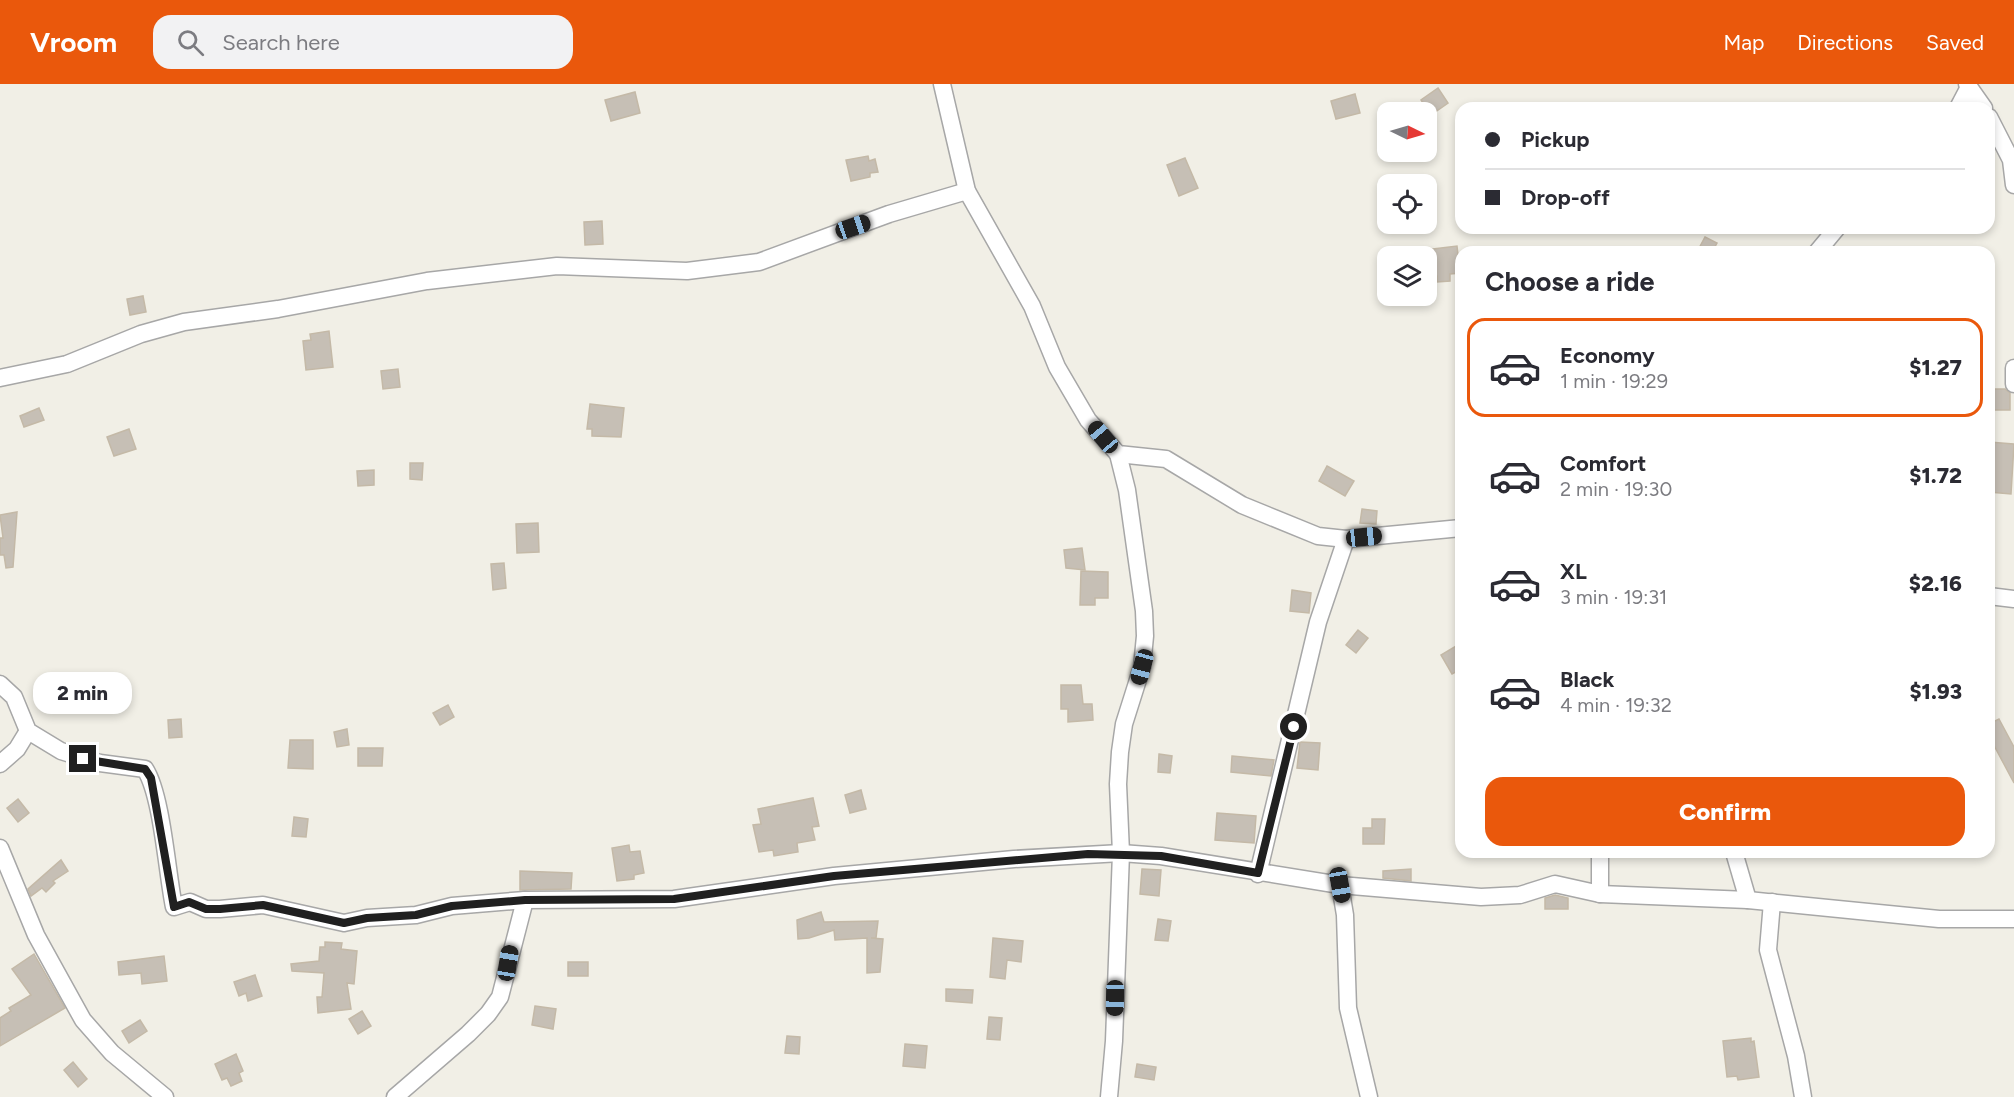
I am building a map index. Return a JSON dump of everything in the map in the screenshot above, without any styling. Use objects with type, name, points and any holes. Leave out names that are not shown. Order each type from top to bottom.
[{"type":"street","points":[[942,84],[968,191],[1032,306],[1057,367],[1088,420],[1118,454],[1127,490],[1145,636],[1142,667],[1124,724],[1118,784],[1121,853],[1114,1041],[1109,1097]]},
{"type":"street","points":[[1961,102],[1968,86],[1980,102]]},
{"type":"street","points":[[1997,143],[2010,160],[2014,185]]},
{"type":"street","points":[[0,378],[67,364],[141,334],[184,322],[278,309],[427,281],[557,267],[687,271],[748,264],[889,214],[968,191]]},
{"type":"street","points":[[1822,246],[1832,234]]},
{"type":"street","points":[[2014,368],[2012,373],[2014,384]]},
{"type":"street","points":[[1118,454],[1166,459],[1242,505],[1307,533],[1346,539],[1455,529]]},
{"type":"street","points":[[1258,873],[1318,622],[1346,539]]},
{"type":"street","points":[[1995,597],[2014,599]]},
{"type":"street","points":[[0,684],[14,697],[27,731],[61,751],[83,759],[145,769],[151,778],[157,798],[174,907],[189,902],[206,909],[263,905],[344,923],[367,918],[416,915],[452,906],[525,900],[674,899],[834,876],[1121,853],[1161,856],[1340,885],[1481,897],[1520,895],[1555,884],[1600,894],[1748,900],[1939,919],[2014,919]]},
{"type":"street","points":[[0,764],[17,749],[27,731]]},
{"type":"street","points":[[1088,854],[1105,840],[1118,823]]},
{"type":"street","points":[[0,848],[36,935],[83,1020],[112,1053],[165,1097]]},
{"type":"street","points":[[1600,858],[1600,894]]},
{"type":"street","points":[[1736,858],[1748,900]]},
{"type":"street","points":[[1340,885],[1345,915],[1348,1008],[1369,1097]]},
{"type":"street","points":[[394,1097],[468,1034],[488,1014],[500,997],[525,900]]},
{"type":"street","points":[[1772,902],[1767,936],[1768,950],[1796,1056],[1803,1097]]},
{"type":"building","points":[[1438,88],[1448,103],[1437,111],[1437,102],[1422,102],[1421,100]]},
{"type":"building","points":[[635,92],[640,113],[611,121],[605,100]]},
{"type":"building","points":[[1355,94],[1360,113],[1336,119],[1331,101]]},
{"type":"building","points":[[868,156],[869,161],[875,159],[878,172],[870,173],[870,177],[851,181],[846,160]]},
{"type":"building","points":[[1185,158],[1198,188],[1179,196],[1167,165]]},
{"type":"building","points":[[602,221],[603,244],[585,245],[584,222]]},
{"type":"building","points":[[1705,237],[1717,243],[1715,246],[1700,246]]},
{"type":"building","points":[[1455,246],[1455,274],[1450,274],[1450,281],[1437,282],[1437,248]]},
{"type":"building","points":[[143,296],[146,312],[130,315],[127,299]]},
{"type":"building","points":[[329,331],[333,367],[306,370],[303,341],[311,340],[310,334]]},
{"type":"building","points":[[398,369],[400,387],[383,389],[381,371]]},
{"type":"building","points":[[1995,389],[2005,389],[2010,393],[2010,410],[1995,410]]},
{"type":"building","points":[[590,404],[624,408],[621,437],[592,436],[592,429],[587,429]]},
{"type":"building","points":[[39,408],[44,420],[24,427],[20,416]]},
{"type":"building","points":[[129,429],[136,449],[114,456],[107,437]]},
{"type":"building","points":[[1995,442],[2014,444],[2011,494],[1995,493]]},
{"type":"building","points":[[410,463],[423,463],[422,480],[410,479]]},
{"type":"building","points":[[1327,466],[1354,481],[1345,496],[1319,481]]},
{"type":"building","points":[[374,470],[374,485],[358,486],[357,471]]},
{"type":"building","points":[[1362,509],[1377,511],[1376,524],[1360,523]]},
{"type":"building","points":[[17,512],[13,567],[6,568],[4,555],[0,555],[0,538],[3,538],[0,515]]},
{"type":"building","points":[[538,523],[539,552],[517,553],[516,524]]},
{"type":"building","points":[[1082,548],[1085,570],[1066,568],[1064,550]]},
{"type":"building","points":[[504,563],[506,588],[493,590],[491,564]]},
{"type":"building","points":[[1081,571],[1108,572],[1108,598],[1095,598],[1095,605],[1080,605]]},
{"type":"building","points":[[1292,590],[1311,593],[1309,613],[1290,611]]},
{"type":"building","points":[[1358,630],[1368,638],[1356,653],[1346,645]]},
{"type":"building","points":[[1455,647],[1455,672],[1452,674],[1441,655]]},
{"type":"building","points":[[1061,685],[1081,685],[1083,704],[1092,704],[1093,720],[1068,722],[1068,709],[1061,709]]},
{"type":"building","points":[[448,705],[454,717],[440,725],[433,713]]},
{"type":"building","points":[[181,719],[182,737],[169,738],[168,720]]},
{"type":"building","points":[[1999,719],[2014,747],[2014,783],[1995,747],[1995,721]]},
{"type":"building","points":[[347,729],[349,745],[337,747],[334,732]]},
{"type":"building","points":[[290,740],[313,740],[313,769],[288,768]]},
{"type":"building","points":[[1300,742],[1320,743],[1318,770],[1297,768]]},
{"type":"building","points":[[358,748],[383,748],[382,766],[358,766]]},
{"type":"building","points":[[1159,754],[1172,756],[1170,773],[1158,772]]},
{"type":"building","points":[[1232,756],[1274,760],[1271,776],[1231,772]]},
{"type":"building","points":[[861,790],[866,809],[850,813],[845,795]]},
{"type":"building","points":[[813,798],[819,826],[812,827],[815,840],[797,843],[798,852],[774,856],[773,850],[759,852],[753,825],[761,824],[758,809]]},
{"type":"building","points":[[18,799],[29,813],[18,822],[7,808]]},
{"type":"building","points":[[1217,813],[1256,816],[1254,843],[1215,840]]},
{"type":"building","points":[[294,817],[308,819],[306,837],[292,836]]},
{"type":"building","points":[[1372,819],[1385,819],[1384,844],[1363,844],[1363,828],[1372,828]]},
{"type":"building","points":[[629,845],[630,852],[640,851],[644,873],[634,875],[634,879],[617,881],[612,848]]},
{"type":"building","points":[[61,860],[68,871],[53,881],[55,883],[46,892],[42,888],[31,896],[28,889]]},
{"type":"building","points":[[1142,869],[1161,870],[1159,896],[1140,894]]},
{"type":"building","points":[[1411,869],[1411,881],[1383,878],[1383,871]]},
{"type":"building","points":[[520,871],[572,873],[571,889],[520,890]]},
{"type":"building","points":[[1555,895],[1568,898],[1568,909],[1545,909],[1545,898]]},
{"type":"building","points":[[821,912],[824,922],[878,921],[876,938],[871,938],[883,939],[880,972],[867,973],[867,938],[835,940],[834,930],[798,939],[797,920]]},
{"type":"building","points":[[1158,919],[1171,921],[1168,941],[1155,940]]},
{"type":"building","points":[[993,938],[1023,941],[1021,962],[1007,960],[1005,979],[990,977]]},
{"type":"building","points":[[325,942],[342,943],[341,949],[357,951],[354,984],[347,983],[351,1009],[318,1013],[317,997],[322,997],[324,973],[292,971],[291,964],[319,961],[320,947],[325,947]]},
{"type":"building","points":[[34,954],[65,1008],[0,1046],[0,1018],[11,1011],[9,1008],[31,995],[12,969]]},
{"type":"building","points":[[164,956],[167,981],[142,984],[141,973],[119,975],[118,962]]},
{"type":"building","points":[[568,962],[588,962],[588,976],[568,976]]},
{"type":"building","points":[[255,975],[262,996],[248,1001],[246,993],[239,996],[234,982]]},
{"type":"building","points":[[946,989],[973,990],[972,1003],[946,1001]]},
{"type":"building","points":[[535,1006],[556,1009],[553,1029],[532,1025]]},
{"type":"building","points":[[362,1011],[371,1026],[358,1034],[349,1019]]},
{"type":"building","points":[[989,1017],[1002,1018],[1000,1040],[987,1039]]},
{"type":"building","points":[[140,1020],[147,1031],[129,1043],[122,1031]]},
{"type":"building","points":[[787,1036],[800,1037],[799,1054],[785,1053]]},
{"type":"building","points":[[1751,1038],[1751,1042],[1754,1041],[1759,1077],[1738,1080],[1737,1076],[1727,1077],[1723,1041]]},
{"type":"building","points":[[905,1044],[927,1046],[925,1068],[903,1066]]},
{"type":"building","points":[[236,1054],[243,1071],[239,1073],[242,1081],[231,1086],[227,1078],[222,1080],[215,1064]]},
{"type":"building","points":[[73,1062],[87,1079],[78,1087],[64,1070]]},
{"type":"building","points":[[1137,1064],[1156,1067],[1154,1080],[1135,1077]]},
{"type":"route","points":[[83,759],[145,769],[151,778],[157,798],[174,907],[189,902],[206,909],[263,905],[344,923],[367,918],[416,915],[452,906],[525,900],[674,899],[834,876],[1088,854],[1121,853],[1161,856],[1258,873],[1294,727]]}]
